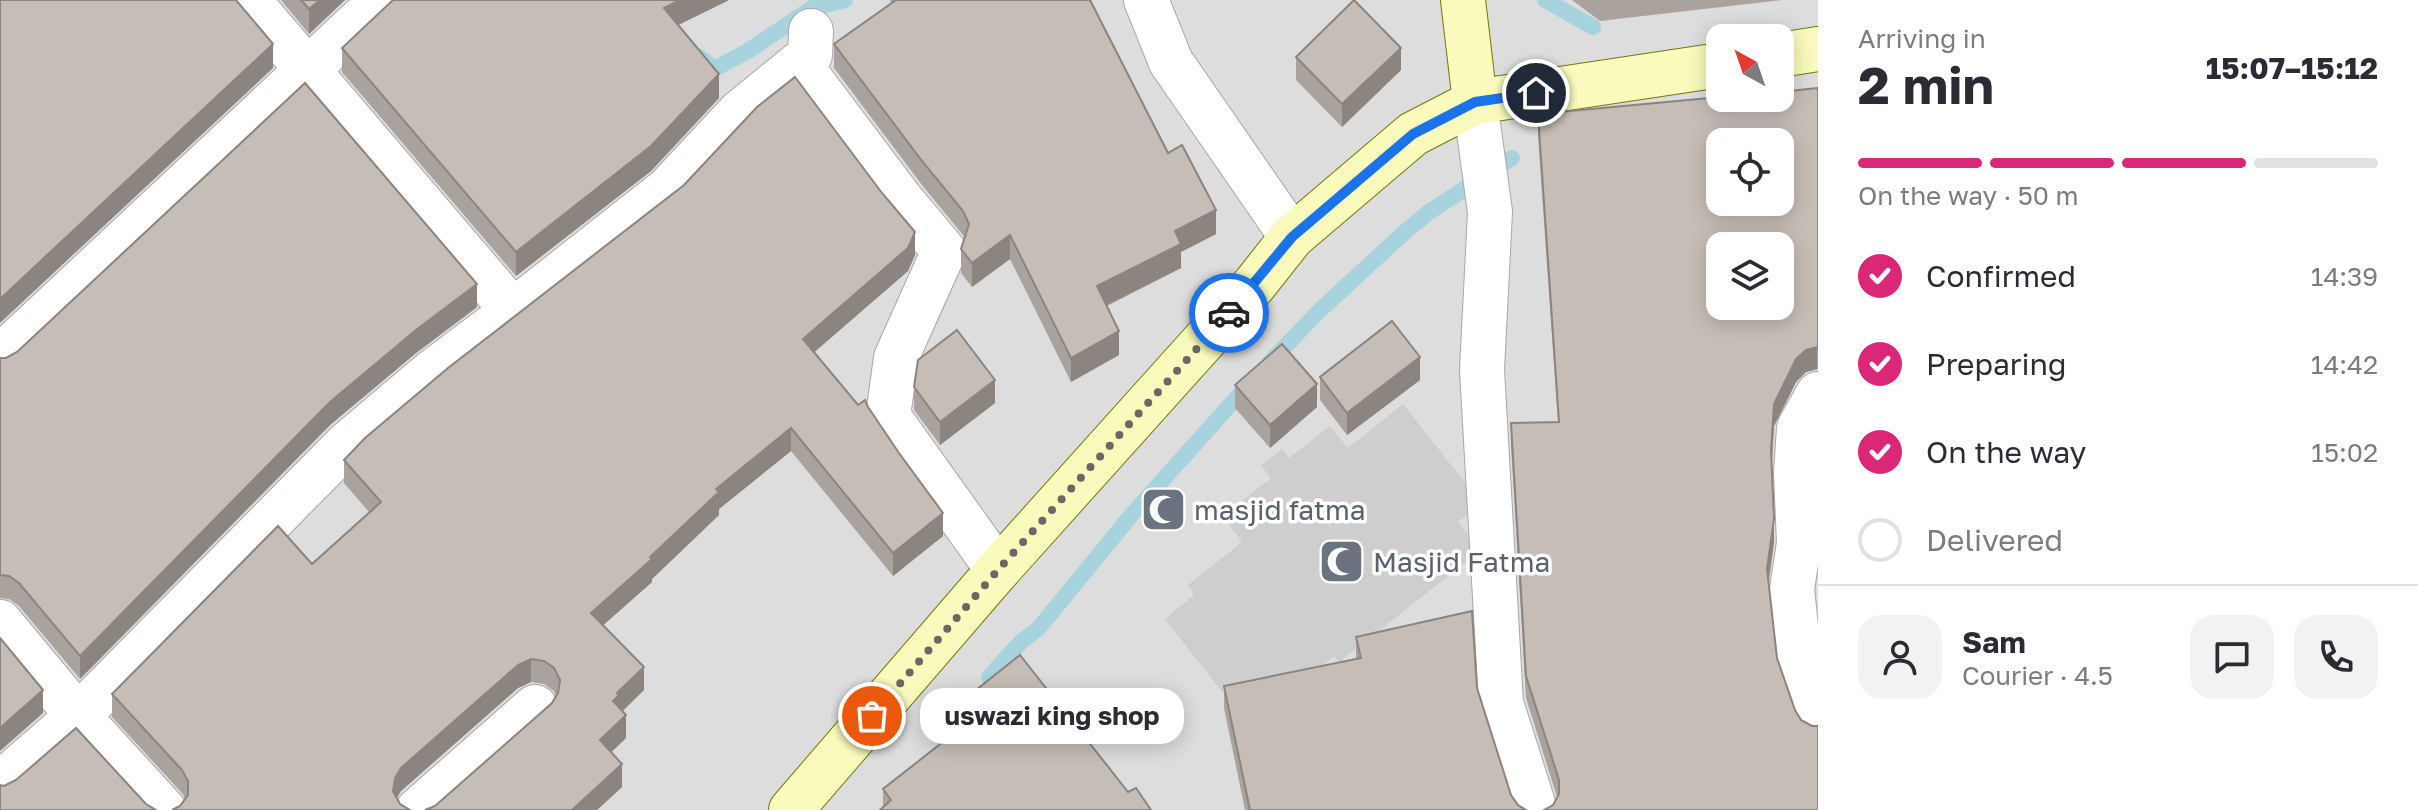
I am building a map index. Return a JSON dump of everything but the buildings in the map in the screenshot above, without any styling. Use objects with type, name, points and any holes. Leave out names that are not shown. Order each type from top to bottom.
[{"type":"street","points":[[248,0],[513,311]]},
{"type":"street","points":[[0,357],[382,0]]},
{"type":"street","points":[[1146,0],[1171,62],[1292,237]]},
{"type":"street","points":[[1463,0],[1490,212],[1482,370],[1501,703],[1535,810]]},
{"type":"street","points":[[0,784],[78,716],[348,443],[432,372],[668,189],[805,48],[902,201],[944,251],[896,358],[888,416],[998,570]]},
{"type":"street","points":[[1794,53],[1818,49]]},
{"type":"street","points":[[791,810],[998,570],[1255,284],[1292,237],[1413,134],[1706,68]]},
{"type":"street","points":[[1818,394],[1799,428],[1796,473],[1799,543],[1792,589],[1801,673],[1818,724]]},
{"type":"street","points":[[0,622],[78,716],[164,810]]},
{"type":"street","points":[[418,810],[535,707]]},
{"type":"shaded area","points":[[0,0],[1818,0],[1818,810],[0,810]]},
{"type":"shaded area","name":"Masjid Fatma","points":[[1403,404],[1482,504],[1458,522],[1480,551],[1339,662],[1334,656],[1301,681],[1237,711],[1165,619],[1194,595],[1188,585],[1242,542],[1223,516],[1271,478],[1261,465],[1282,449],[1289,458],[1330,426],[1348,448]]},
{"type":"waterway","points":[[698,56],[714,69],[748,51],[812,8],[845,0]]},
{"type":"waterway","points":[[1545,0],[1593,27]]},
{"type":"waterway","points":[[1270,362],[1319,311],[1407,230],[1429,212],[1512,158]]},
{"type":"waterway","points":[[989,677],[1021,642],[1038,629],[1134,512],[1248,385]]},
{"type":"way so far","points":[[872,716],[998,570],[1229,313]]},
{"type":"place","name":"masjid fatma","points":[[1163,510]]},
{"type":"place","name":"Masjid Fatma","points":[[1342,562]]},
{"type":"place","name":"uswazi king shop","points":[[872,716]]},
{"type":"route","points":[[1229,313],[1292,237],[1413,134],[1475,102],[1536,93]]}]
